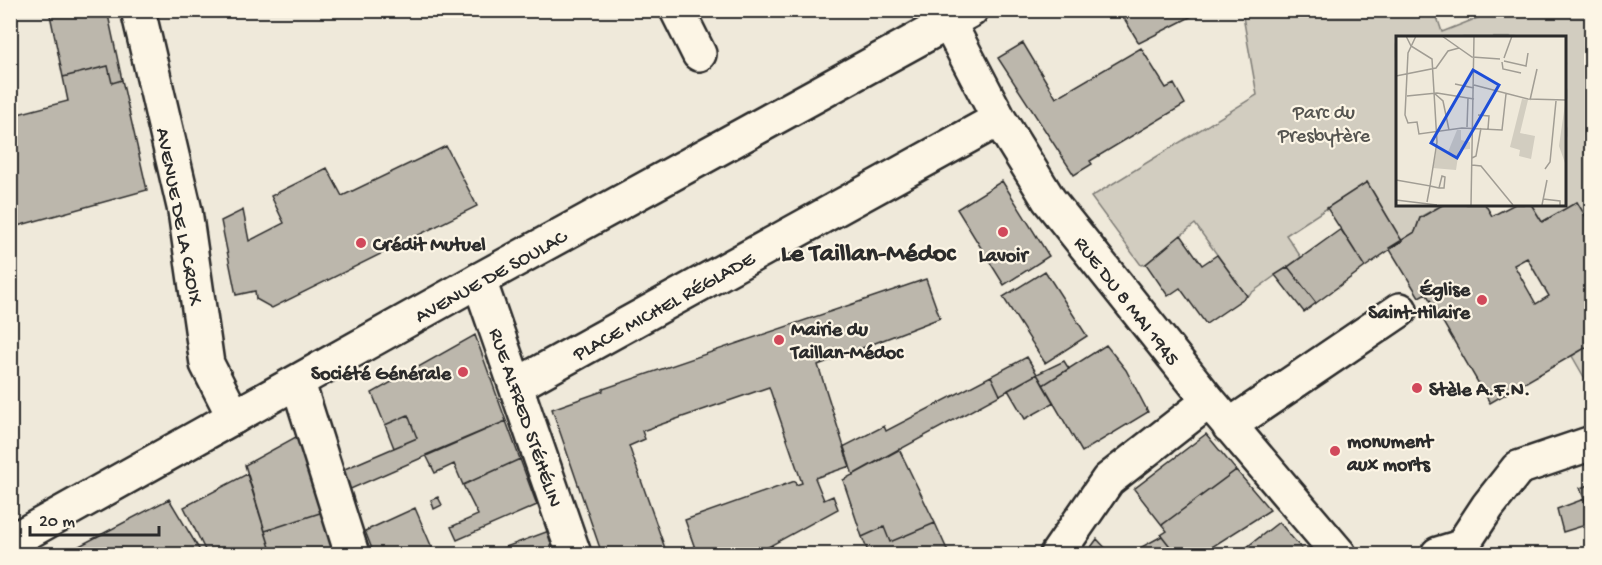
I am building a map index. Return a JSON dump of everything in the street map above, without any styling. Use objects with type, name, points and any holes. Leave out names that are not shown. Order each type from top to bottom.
[{"type":"street","name":"AVENUE DE LA CROIX","points":[[138,10],[185,211],[207,364],[234,417]]},
{"type":"street","points":[[677,10],[699,54]]},
{"type":"street","name":"AVENUE DE SOULAC","points":[[10,542],[954,15]]},
{"type":"street","name":"RUE DU 8 MAI 1945","points":[[954,15],[999,119],[1049,200],[1219,414],[1339,555]]},
{"type":"street","name":"PLACE MICHEL RÉGLADE","points":[[517,386],[999,119]]},
{"type":"street","name":"RUE ALFRED STÉHÉLIN","points":[[479,280],[574,555]]},
{"type":"street","points":[[1057,555],[1108,480],[1400,310]]},
{"type":"street","points":[[298,383],[352,555]]},
{"type":"street","points":[[1453,552],[1518,468],[1592,443]]},
{"type":"green space","name":"Parc du Presbytère","points":[[1242,11],[1435,11],[1442,32],[1495,11],[1591,11],[1591,227],[1577,202],[1542,222],[1532,206],[1566,206],[1566,36],[1396,36],[1396,206],[1440,206],[1420,217],[1415,232],[1402,241],[1367,182],[1286,235],[1301,257],[1247,296],[1195,224],[1146,264],[1141,265],[1091,197],[1257,95]]},
{"type":"green space","points":[[1591,344],[1591,389],[1572,356]]},
{"type":"building","points":[[49,10],[107,10],[122,80],[112,83],[108,66],[63,77]]},
{"type":"building","points":[[1119,10],[1204,10],[1139,43]]},
{"type":"building","points":[[1023,43],[1056,98],[1141,48],[1166,88],[1174,84],[1185,104],[1090,161],[1092,164],[1074,175],[998,58]]},
{"type":"building","points":[[108,66],[112,83],[122,80],[147,190],[10,228],[10,116],[68,101],[63,77]]},
{"type":"building","points":[[446,146],[477,206],[272,308],[256,299],[255,291],[236,295],[221,221],[243,210],[249,241],[284,223],[271,196],[327,168],[342,196]]},
{"type":"building","name":"Lavoir","points":[[1002,181],[1049,256],[1004,285],[957,209]]},
{"type":"building","points":[[1367,182],[1402,241],[1365,267],[1327,208]]},
{"type":"building","name":"Église Saint-Hilaire","points":[[1577,202],[1592,227],[1592,344],[1490,403],[1426,293],[1419,297],[1389,248],[1415,232],[1420,218],[1441,206],[1486,206],[1492,216],[1511,206],[1532,206],[1542,222]],"holes":[[[1527,258],[1549,296],[1536,304],[1514,265]]]},
{"type":"building","points":[[1341,229],[1365,267],[1316,303],[1288,267]]},
{"type":"building","points":[[1181,235],[1202,265],[1217,255],[1247,296],[1206,324],[1180,288],[1168,296],[1146,264]]},
{"type":"building","points":[[1288,267],[1316,303],[1304,312],[1275,275]]},
{"type":"building","points":[[1045,271],[1087,336],[1045,363],[1003,297]]},
{"type":"building","points":[[926,279],[940,318],[818,365],[850,466],[815,478],[824,500],[833,496],[838,509],[755,554],[697,554],[685,520],[795,481],[796,485],[802,483],[769,387],[642,431],[645,439],[629,446],[667,554],[602,554],[552,409],[603,391],[603,389]]},
{"type":"building","points":[[475,335],[506,421],[346,491],[340,471],[417,438],[408,415],[385,425],[372,393]]},
{"type":"building","points":[[1106,345],[1126,370],[1148,412],[1082,452],[1043,385]]},
{"type":"building","points":[[1027,357],[1037,374],[1000,395],[991,376]]},
{"type":"building","points":[[1064,361],[1069,369],[1043,385],[1037,374]]},
{"type":"building","points":[[1037,374],[1054,403],[1025,419],[1008,390]]},
{"type":"building","points":[[991,376],[1000,395],[853,475],[843,447],[884,426],[886,431]]},
{"type":"building","points":[[408,415],[417,438],[394,448],[385,425]]},
{"type":"building","points":[[506,421],[520,459],[463,485],[454,464],[435,473],[426,455]]},
{"type":"building","points":[[303,433],[326,511],[265,531],[245,465]]},
{"type":"building","points":[[1206,434],[1236,470],[1162,525],[1134,489]]},
{"type":"building","points":[[899,449],[935,523],[890,542],[884,527],[862,537],[843,480]]},
{"type":"building","points":[[520,459],[537,505],[457,540],[451,527],[478,515],[463,485]]},
{"type":"building","points":[[1236,470],[1270,510],[1201,554],[1196,552],[1176,554],[1161,535],[1167,531],[1162,525]]},
{"type":"building","points":[[247,474],[272,554],[207,554],[184,507]]},
{"type":"building","points":[[1592,484],[1592,521],[1580,488]]},
{"type":"building","points":[[438,497],[442,505],[434,509],[431,500]]},
{"type":"building","points":[[169,499],[202,554],[64,554]]},
{"type":"building","points":[[1584,499],[1592,523],[1563,532],[1557,509]]},
{"type":"building","points":[[415,508],[433,550],[423,554],[374,554],[365,531]]},
{"type":"building","points":[[326,511],[338,552],[272,554],[265,531]]},
{"type":"building","points":[[1279,522],[1306,554],[1238,554]]},
{"type":"building","points":[[935,523],[949,554],[869,554],[862,537],[884,527],[890,542]]},
{"type":"building","points":[[549,531],[558,554],[487,554]]},
{"type":"building","points":[[1162,536],[1176,554],[1129,554]]},
{"type":"building","points":[[1097,539],[1111,554],[1086,554]]},
{"type":"building","points":[[772,545],[775,554],[763,554],[762,551]]},
{"type":"place","name":"Lavoir","points":[[1003,232]]},
{"type":"place","name":"Crédit Mutuel","points":[[361,243]]},
{"type":"place","name":"Église Saint-Hilaire","points":[[1482,300]]},
{"type":"place","name":"Mairie du Taillan-Médoc","points":[[779,340]]},
{"type":"place","name":"Société Générale","points":[[463,372]]},
{"type":"place","name":"Stèle A.F.N.","points":[[1417,388]]},
{"type":"place","name":"monument aux morts","points":[[1335,451]]},
{"type":"district","name":"Le Taillan-Médoc","points":[[868,251]]}]
